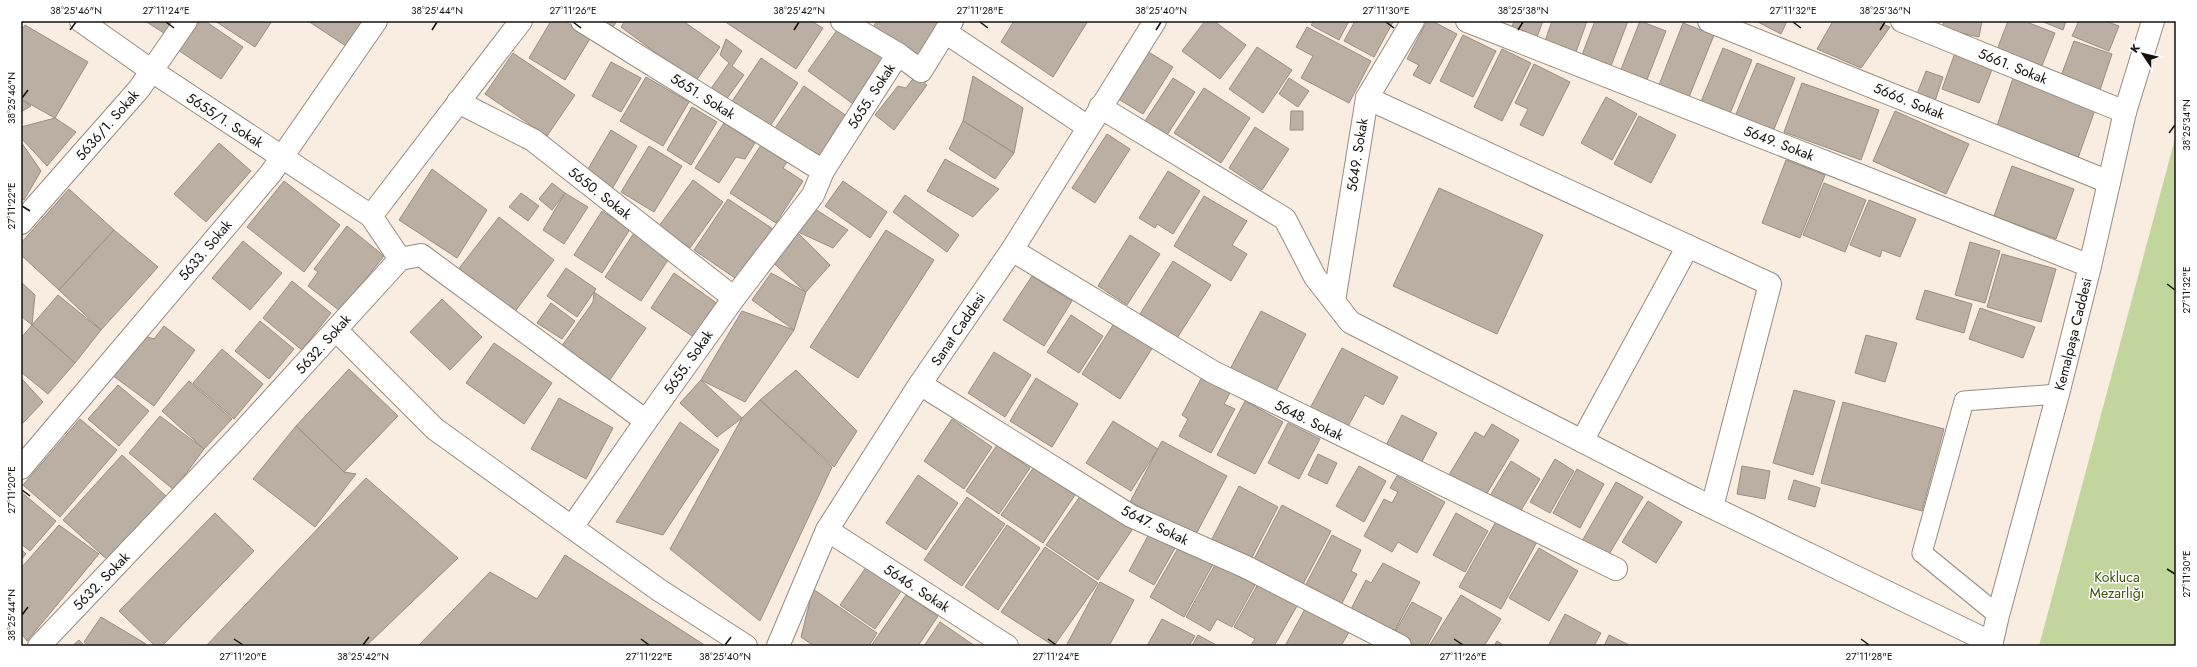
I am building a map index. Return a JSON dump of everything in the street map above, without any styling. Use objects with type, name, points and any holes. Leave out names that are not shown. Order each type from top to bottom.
[{"type":"street","name":"5655/1. Sokak","points":[[81,21],[152,71],[371,216]]},
{"type":"street","name":"5636/1. Sokak","points":[[21,222],[139,89],[186,21]]},
{"type":"street","name":"5633. Sokak","points":[[21,468],[271,173],[376,21]]},
{"type":"street","points":[[521,21],[371,216],[400,259],[421,255],[646,421]]},
{"type":"street","name":"5651. Sokak","points":[[582,21],[823,170]]},
{"type":"street","points":[[842,21],[898,54],[921,70],[949,26],[1088,127]]},
{"type":"street","name":"Sanat Caddesi","points":[[778,646],[827,530],[920,384],[1012,250],[1155,21]]},
{"type":"street","name":"5649. Sokak","points":[[1334,301],[1367,98],[1413,21]]},
{"type":"street","name":"5649. Sokak","points":[[1467,21],[2090,266]]},
{"type":"street","name":"5666. Sokak","points":[[1710,21],[2109,182]]},
{"type":"street","name":"5661. Sokak","points":[[1902,21],[2125,112]]},
{"type":"street","name":"Kemalpaşa Caddesi","points":[[1992,644],[1998,615],[2058,394],[2090,266],[2125,112],[2153,21]]},
{"type":"street","name":"5655. Sokak","points":[[572,527],[734,298],[813,194],[823,170],[898,54]]},
{"type":"street","points":[[1367,98],[1770,284],[1712,507]]},
{"type":"street","name":"5650. Sokak","points":[[458,102],[533,140],[734,298]]},
{"type":"street","points":[[1100,107],[1285,219],[1315,277],[1350,322],[1712,507],[1992,644]]},
{"type":"street","points":[[1582,441],[1688,246]]},
{"type":"street","name":"5648. Sokak","points":[[1012,250],[1213,372],[1616,570]]},
{"type":"street","name":"5632. Sokak","points":[[39,646],[236,438],[400,259]]},
{"type":"street","points":[[336,330],[435,429],[659,590],[746,646]]},
{"type":"street","name":"5647. Sokak","points":[[920,384],[1131,516],[1246,567],[1400,646]]},
{"type":"street","name":"5646. Sokak","points":[[827,530],[1007,646]]},
{"type":"lane","points":[[1998,615],[1922,553],[1964,401],[2058,394]]},
{"type":"green space","name":"Kokluca Mezarlığı","points":[[2176,135],[2176,646],[2039,646]]},
{"type":"building","points":[[145,21],[176,21],[167,35]]},
{"type":"building","points":[[194,21],[205,21],[243,47],[221,79],[175,48]]},
{"type":"building","points":[[215,21],[272,21],[255,47]]},
{"type":"building","points":[[308,21],[367,21],[349,48]]},
{"type":"building","points":[[551,21],[564,21],[591,37],[565,80],[529,58]]},
{"type":"building","points":[[604,21],[617,21],[613,27]]},
{"type":"building","points":[[625,21],[683,21],[720,47],[695,82],[621,27]]},
{"type":"building","points":[[724,21],[811,21],[823,28],[796,69]]},
{"type":"building","points":[[877,21],[946,21],[917,60],[873,27]]},
{"type":"building","points":[[1014,21],[1088,21],[1053,77],[1001,42]]},
{"type":"building","points":[[1205,21],[1214,21],[1246,45],[1220,79],[1182,51]]},
{"type":"building","points":[[1314,21],[1349,21],[1339,40],[1311,25]]},
{"type":"building","points":[[1355,21],[1393,22],[1374,57],[1344,41]]},
{"type":"building","points":[[1427,21],[1432,21],[1457,34],[1430,84],[1413,75],[1419,65],[1407,59]]},
{"type":"building","points":[[1514,21],[1543,21],[1537,37],[1512,27]]},
{"type":"building","points":[[1552,21],[1587,21],[1576,52],[1545,41]]},
{"type":"building","points":[[1595,21],[1628,21],[1611,66],[1582,55]]},
{"type":"building","points":[[1640,21],[1666,31],[1646,82],[1620,72]]},
{"type":"building","points":[[1756,21],[1787,21],[1781,34]]},
{"type":"building","points":[[1833,21],[1875,21],[1890,27],[1861,68],[1817,49]]},
{"type":"building","points":[[1944,21],[1982,21],[1979,37],[1942,29]]},
{"type":"building","points":[[2008,21],[2024,21],[2055,33],[2041,68],[1997,50]]},
{"type":"building","points":[[2041,21],[2066,21],[2063,30]]},
{"type":"building","points":[[2079,21],[2105,21],[2119,26],[2109,51],[2072,36]]},
{"type":"building","points":[[1683,23],[1714,35],[1689,97],[1659,85]]},
{"type":"building","points":[[25,25],[88,62],[55,118],[21,99],[21,31]]},
{"type":"building","points":[[840,26],[888,61],[856,106],[808,71]]},
{"type":"building","points":[[1307,27],[1371,61],[1349,103],[1301,78],[1313,56],[1296,47]]},
{"type":"building","points":[[1463,35],[1496,51],[1473,97],[1440,81]]},
{"type":"building","points":[[726,39],[742,51],[732,66],[744,75],[725,101],[710,90],[729,63],[720,55]]},
{"type":"building","points":[[2074,41],[2112,54],[2100,90],[2061,76]]},
{"type":"building","points":[[1257,47],[1292,70],[1263,113],[1229,89]]},
{"type":"building","points":[[1142,48],[1173,67],[1143,114],[1112,95]]},
{"type":"building","points":[[1723,48],[1752,60],[1729,116],[1700,104]]},
{"type":"building","points":[[1502,49],[1531,63],[1502,121],[1474,107]]},
{"type":"building","points":[[513,53],[575,95],[547,136],[485,94]]},
{"type":"building","points":[[1955,53],[1993,67],[1979,103],[1942,89]]},
{"type":"building","points":[[761,58],[798,83],[767,131],[729,106]]},
{"type":"building","points":[[611,62],[641,78],[621,112],[592,96]]},
{"type":"building","points":[[1757,63],[1795,78],[1772,134],[1734,119]]},
{"type":"building","points":[[1534,64],[1570,82],[1543,136],[1520,125],[1528,109],[1515,103]]},
{"type":"building","points":[[1926,71],[1943,77],[1935,101],[1917,94]]},
{"type":"building","points":[[915,76],[927,85],[894,130],[875,115],[898,86],[906,88]]},
{"type":"building","points":[[973,76],[1023,108],[1014,153],[963,121]]},
{"type":"building","points":[[646,77],[689,102],[663,146],[620,121]]},
{"type":"building","points":[[1173,78],[1195,92],[1167,135],[1145,121]]},
{"type":"building","points":[[1289,78],[1309,91],[1298,107],[1279,94]]},
{"type":"building","points":[[2013,78],[2096,107],[2078,158],[1996,129]]},
{"type":"building","points":[[1802,83],[1879,110],[1861,160],[1784,132]]},
{"type":"building","points":[[804,86],[851,119],[822,160],[775,128]]},
{"type":"building","points":[[1204,88],[1250,118],[1221,163],[1174,133]]},
{"type":"building","points":[[1606,97],[1637,114],[1612,160],[1581,143]]},
{"type":"building","points":[[21,99],[31,106],[21,112]]},
{"type":"building","points":[[692,107],[717,122],[691,165],[667,150]]},
{"type":"building","points":[[1291,111],[1303,111],[1303,130],[1290,130]]},
{"type":"building","points":[[1895,111],[1969,144],[1946,194],[1873,161]]},
{"type":"building","points":[[1639,116],[1676,135],[1651,183],[1614,164]]},
{"type":"building","points":[[55,118],[76,132],[47,166],[21,138],[21,127]]},
{"type":"building","points":[[963,121],[1014,153],[995,179],[949,149]]},
{"type":"building","points":[[724,123],[755,143],[745,159],[736,157],[719,183],[695,168]]},
{"type":"building","points":[[1255,127],[1289,149],[1262,190],[1229,168]]},
{"type":"building","points":[[611,130],[637,146],[612,189],[585,174]]},
{"type":"building","points":[[1107,134],[1130,149],[1095,203],[1072,188]]},
{"type":"building","points":[[21,142],[41,171],[24,200],[21,198]]},
{"type":"building","points":[[763,142],[789,159],[783,168],[803,181],[776,223],[730,193]]},
{"type":"building","points":[[219,143],[251,171],[206,222],[174,194]]},
{"type":"building","points":[[649,146],[682,166],[654,212],[621,192]]},
{"type":"building","points":[[945,159],[999,189],[973,217],[927,191]]},
{"type":"building","points":[[1786,160],[1825,175],[1800,238],[1762,223]]},
{"type":"building","points":[[2012,166],[2074,189],[2056,239],[1994,216]]},
{"type":"building","points":[[432,169],[487,210],[457,258],[399,220]]},
{"type":"building","points":[[1168,171],[1200,191],[1173,234],[1157,224],[1155,228],[1139,218]]},
{"type":"building","points":[[693,180],[723,202],[690,248],[659,226]]},
{"type":"building","points":[[284,181],[340,225],[304,272],[247,227]]},
{"type":"building","points":[[843,181],[887,212],[870,238],[825,206]]},
{"type":"building","points":[[552,183],[565,193],[552,210],[539,199]]},
{"type":"building","points":[[1824,183],[1866,200],[1845,252],[1803,235]]},
{"type":"building","points":[[1439,188],[1543,235],[1497,334],[1393,286]]},
{"type":"building","points":[[69,189],[114,230],[59,290],[21,255],[21,243]]},
{"type":"building","points":[[521,193],[539,206],[528,221],[509,207]]},
{"type":"building","points":[[565,193],[588,207],[564,244],[543,230]]},
{"type":"building","points":[[905,195],[959,235],[947,252],[893,212]]},
{"type":"building","points":[[1204,196],[1247,221],[1232,245],[1247,254],[1231,281],[1174,246]]},
{"type":"building","points":[[728,199],[773,229],[738,280],[694,250]]},
{"type":"building","points":[[1869,200],[1916,219],[1900,257],[1882,250],[1880,257],[1850,245]]},
{"type":"building","points":[[815,209],[848,230],[833,248],[796,231]]},
{"type":"building","points":[[602,211],[630,229],[602,273],[574,255]]},
{"type":"building","points":[[499,217],[554,260],[513,314],[457,271]]},
{"type":"building","points":[[347,226],[384,256],[340,311],[308,286],[318,272],[314,269]]},
{"type":"building","points":[[114,230],[158,267],[101,330],[59,290]]},
{"type":"building","points":[[886,230],[934,260],[858,378],[810,347]]},
{"type":"building","points":[[796,231],[830,265],[806,292],[770,260]]},
{"type":"building","points":[[634,233],[670,257],[641,301],[605,277]]},
{"type":"building","points":[[1130,235],[1160,254],[1127,305],[1098,286]]},
{"type":"building","points":[[243,241],[282,273],[250,310],[212,278]]},
{"type":"building","points":[[1970,242],[2000,251],[1985,303],[1955,295]]},
{"type":"building","points":[[2002,254],[2056,269],[2041,322],[1987,307]]},
{"type":"building","points":[[1173,261],[1211,285],[1177,338],[1140,314]]},
{"type":"building","points":[[566,268],[596,289],[577,317],[547,296]]},
{"type":"building","points":[[674,273],[718,304],[695,338],[651,308]]},
{"type":"building","points":[[771,273],[806,292],[794,330],[752,300]]},
{"type":"building","points":[[1032,276],[1072,301],[1044,346],[1003,320]]},
{"type":"building","points":[[292,281],[331,313],[302,350],[263,318]]},
{"type":"building","points":[[21,282],[35,295],[32,325],[21,316]]},
{"type":"building","points":[[1925,290],[1972,304],[1964,333],[1916,319]]},
{"type":"building","points":[[594,292],[646,328],[609,381],[561,347],[593,302]]},
{"type":"building","points":[[58,295],[101,330],[75,363],[32,325]]},
{"type":"building","points":[[442,299],[482,337],[450,370],[410,332]]},
{"type":"building","points":[[551,303],[575,321],[562,339],[537,323]]},
{"type":"building","points":[[1980,308],[2035,327],[2023,358],[1969,339]]},
{"type":"building","points":[[742,311],[794,330],[745,402],[701,380]]},
{"type":"building","points":[[1261,311],[1306,334],[1274,395],[1229,371]]},
{"type":"building","points":[[1071,315],[1103,336],[1079,373],[1047,352]]},
{"type":"building","points":[[260,321],[294,349],[269,379],[235,351]]},
{"type":"building","points":[[1115,322],[1153,347],[1120,399],[1082,374]]},
{"type":"building","points":[[32,325],[75,363],[48,394],[21,372],[21,338]]},
{"type":"building","points":[[164,326],[195,350],[154,406],[112,375],[142,335],[154,339]]},
{"type":"building","points":[[1866,335],[1897,343],[1885,382],[1855,373]]},
{"type":"building","points":[[494,343],[552,383],[524,424],[466,383]]},
{"type":"building","points":[[1342,348],[1398,377],[1383,405],[1365,395],[1345,432],[1308,412]]},
{"type":"building","points":[[222,349],[263,384],[234,419],[193,383]]},
{"type":"building","points":[[994,352],[1031,375],[1005,417],[968,393]]},
{"type":"building","points":[[349,369],[398,416],[344,472],[296,426]]},
{"type":"building","points":[[796,370],[857,431],[834,467],[760,400]]},
{"type":"building","points":[[1202,377],[1230,393],[1224,404],[1235,409],[1211,453],[1179,436],[1188,419],[1182,415]]},
{"type":"building","points":[[21,378],[43,402],[22,424],[21,423]]},
{"type":"building","points":[[1036,378],[1078,404],[1052,447],[1010,421]]},
{"type":"building","points":[[701,380],[742,418],[717,437],[680,403]]},
{"type":"building","points":[[189,381],[232,419],[204,449],[162,411]]},
{"type":"building","points":[[118,385],[149,411],[119,446],[88,419]]},
{"type":"building","points":[[1794,390],[1835,401],[1813,475],[1773,463]]},
{"type":"building","points":[[559,398],[613,428],[586,479],[531,449]]},
{"type":"building","points":[[760,400],[832,467],[760,621],[670,549],[742,418]]},
{"type":"building","points":[[1245,401],[1283,422],[1255,474],[1217,455]]},
{"type":"building","points":[[1843,402],[1944,429],[1922,511],[1821,483]]},
{"type":"building","points":[[1402,415],[1437,433],[1420,465],[1385,447]]},
{"type":"building","points":[[160,416],[204,449],[174,490],[129,453]]},
{"type":"building","points":[[80,419],[117,450],[60,517],[23,485]]},
{"type":"building","points":[[952,419],[992,447],[964,489],[924,461]]},
{"type":"building","points":[[1113,421],[1158,449],[1131,491],[1086,463]]},
{"type":"building","points":[[680,422],[719,450],[663,535],[616,522]]},
{"type":"building","points":[[1288,423],[1320,439],[1299,479],[1268,463]]},
{"type":"building","points":[[1492,424],[1519,440],[1483,500],[1447,478],[1475,432],[1484,437]]},
{"type":"building","points":[[296,426],[344,472],[356,474],[315,527],[253,479]]},
{"type":"building","points":[[1162,441],[1227,476],[1195,536],[1130,502]]},
{"type":"building","points":[[997,445],[1030,468],[999,514],[966,491]]},
{"type":"building","points":[[1318,454],[1337,463],[1327,484],[1308,475]]},
{"type":"building","points":[[122,455],[167,497],[109,561],[63,520]]},
{"type":"building","points":[[1555,459],[1574,471],[1550,513],[1530,502]]},
{"type":"building","points":[[1511,461],[1540,479],[1517,517],[1488,499]]},
{"type":"building","points":[[1359,466],[1386,481],[1364,522],[1336,506]]},
{"type":"building","points":[[1742,466],[1770,471],[1765,499],[1737,494]]},
{"type":"building","points":[[1034,467],[1075,495],[1043,543],[1001,515]]},
{"type":"building","points":[[1577,469],[1604,484],[1580,528],[1553,513]]},
{"type":"building","points":[[918,475],[958,503],[926,550],[886,523]]},
{"type":"building","points":[[1397,476],[1445,502],[1417,553],[1398,542],[1392,552],[1364,536],[1384,499],[1392,503],[1398,492],[1390,488]]},
{"type":"building","points":[[366,478],[458,558],[366,646],[206,646]]},
{"type":"building","points":[[1794,480],[1820,488],[1815,507],[1788,499]]},
{"type":"building","points":[[1616,482],[1643,497],[1608,556],[1582,541]]},
{"type":"building","points":[[1239,486],[1278,507],[1250,561],[1211,541]]},
{"type":"building","points":[[21,492],[56,521],[30,551],[21,544]]},
{"type":"building","points":[[1081,495],[1132,530],[1098,580],[1046,545]]},
{"type":"building","points":[[967,497],[1005,524],[962,586],[924,560]]},
{"type":"building","points":[[1648,501],[1682,522],[1656,563],[1622,542]]},
{"type":"building","points":[[1282,505],[1331,531],[1301,588],[1252,563]]},
{"type":"building","points":[[215,513],[254,551],[162,646],[155,646],[119,611]]},
{"type":"building","points":[[1456,513],[1488,531],[1465,572],[1433,555]]},
{"type":"building","points":[[1498,518],[1538,540],[1501,609],[1459,587]]},
{"type":"building","points":[[59,525],[99,554],[27,641],[21,633],[21,568]]},
{"type":"building","points":[[1007,525],[1040,548],[998,610],[965,587]]},
{"type":"building","points":[[1149,534],[1175,548],[1154,585],[1129,571]]},
{"type":"building","points":[[1332,535],[1361,550],[1351,571],[1357,574],[1340,607],[1304,588]]},
{"type":"building","points":[[1180,545],[1213,564],[1184,617],[1150,597]]},
{"type":"building","points":[[1045,547],[1098,583],[1054,646],[1001,612]]},
{"type":"building","points":[[1539,548],[1578,571],[1549,621],[1509,598]]},
{"type":"building","points":[[21,549],[26,554],[21,560]]},
{"type":"building","points":[[565,555],[706,646],[418,646],[490,572],[537,599]]},
{"type":"building","points":[[869,563],[904,587],[875,629],[840,605]]},
{"type":"building","points":[[1216,563],[1255,585],[1232,627],[1217,619],[1210,631],[1186,617]]},
{"type":"building","points":[[1383,563],[1420,582],[1392,636],[1349,613],[1366,580],[1371,583]]},
{"type":"building","points":[[1100,582],[1134,600],[1109,646],[1066,646]]},
{"type":"building","points":[[1258,584],[1297,606],[1274,646],[1253,646],[1251,645],[1255,639],[1234,627]]},
{"type":"building","points":[[813,589],[877,633],[869,646],[814,646],[801,637]]},
{"type":"building","points":[[906,595],[938,616],[918,646],[871,646]]},
{"type":"building","points":[[1461,595],[1501,619],[1484,646],[1429,646]]},
{"type":"building","points":[[1412,602],[1442,618],[1427,646],[1416,646],[1394,634]]},
{"type":"building","points":[[1306,607],[1349,632],[1341,646],[1285,646]]},
{"type":"building","points":[[1565,614],[1601,633],[1594,646],[1548,646]]},
{"type":"building","points":[[101,617],[146,644],[88,646],[84,642]]},
{"type":"building","points":[[1162,619],[1195,636],[1189,646],[1147,646]]},
{"type":"building","points":[[940,622],[975,646],[924,646]]},
{"type":"building","points":[[1198,635],[1218,646],[1192,646]]},
{"type":"building","points":[[1609,635],[1631,646],[1604,646]]},
{"type":"building","points":[[79,640],[85,646],[72,646]]},
{"type":"building","points":[[1497,641],[1505,646],[1494,646]]}]
